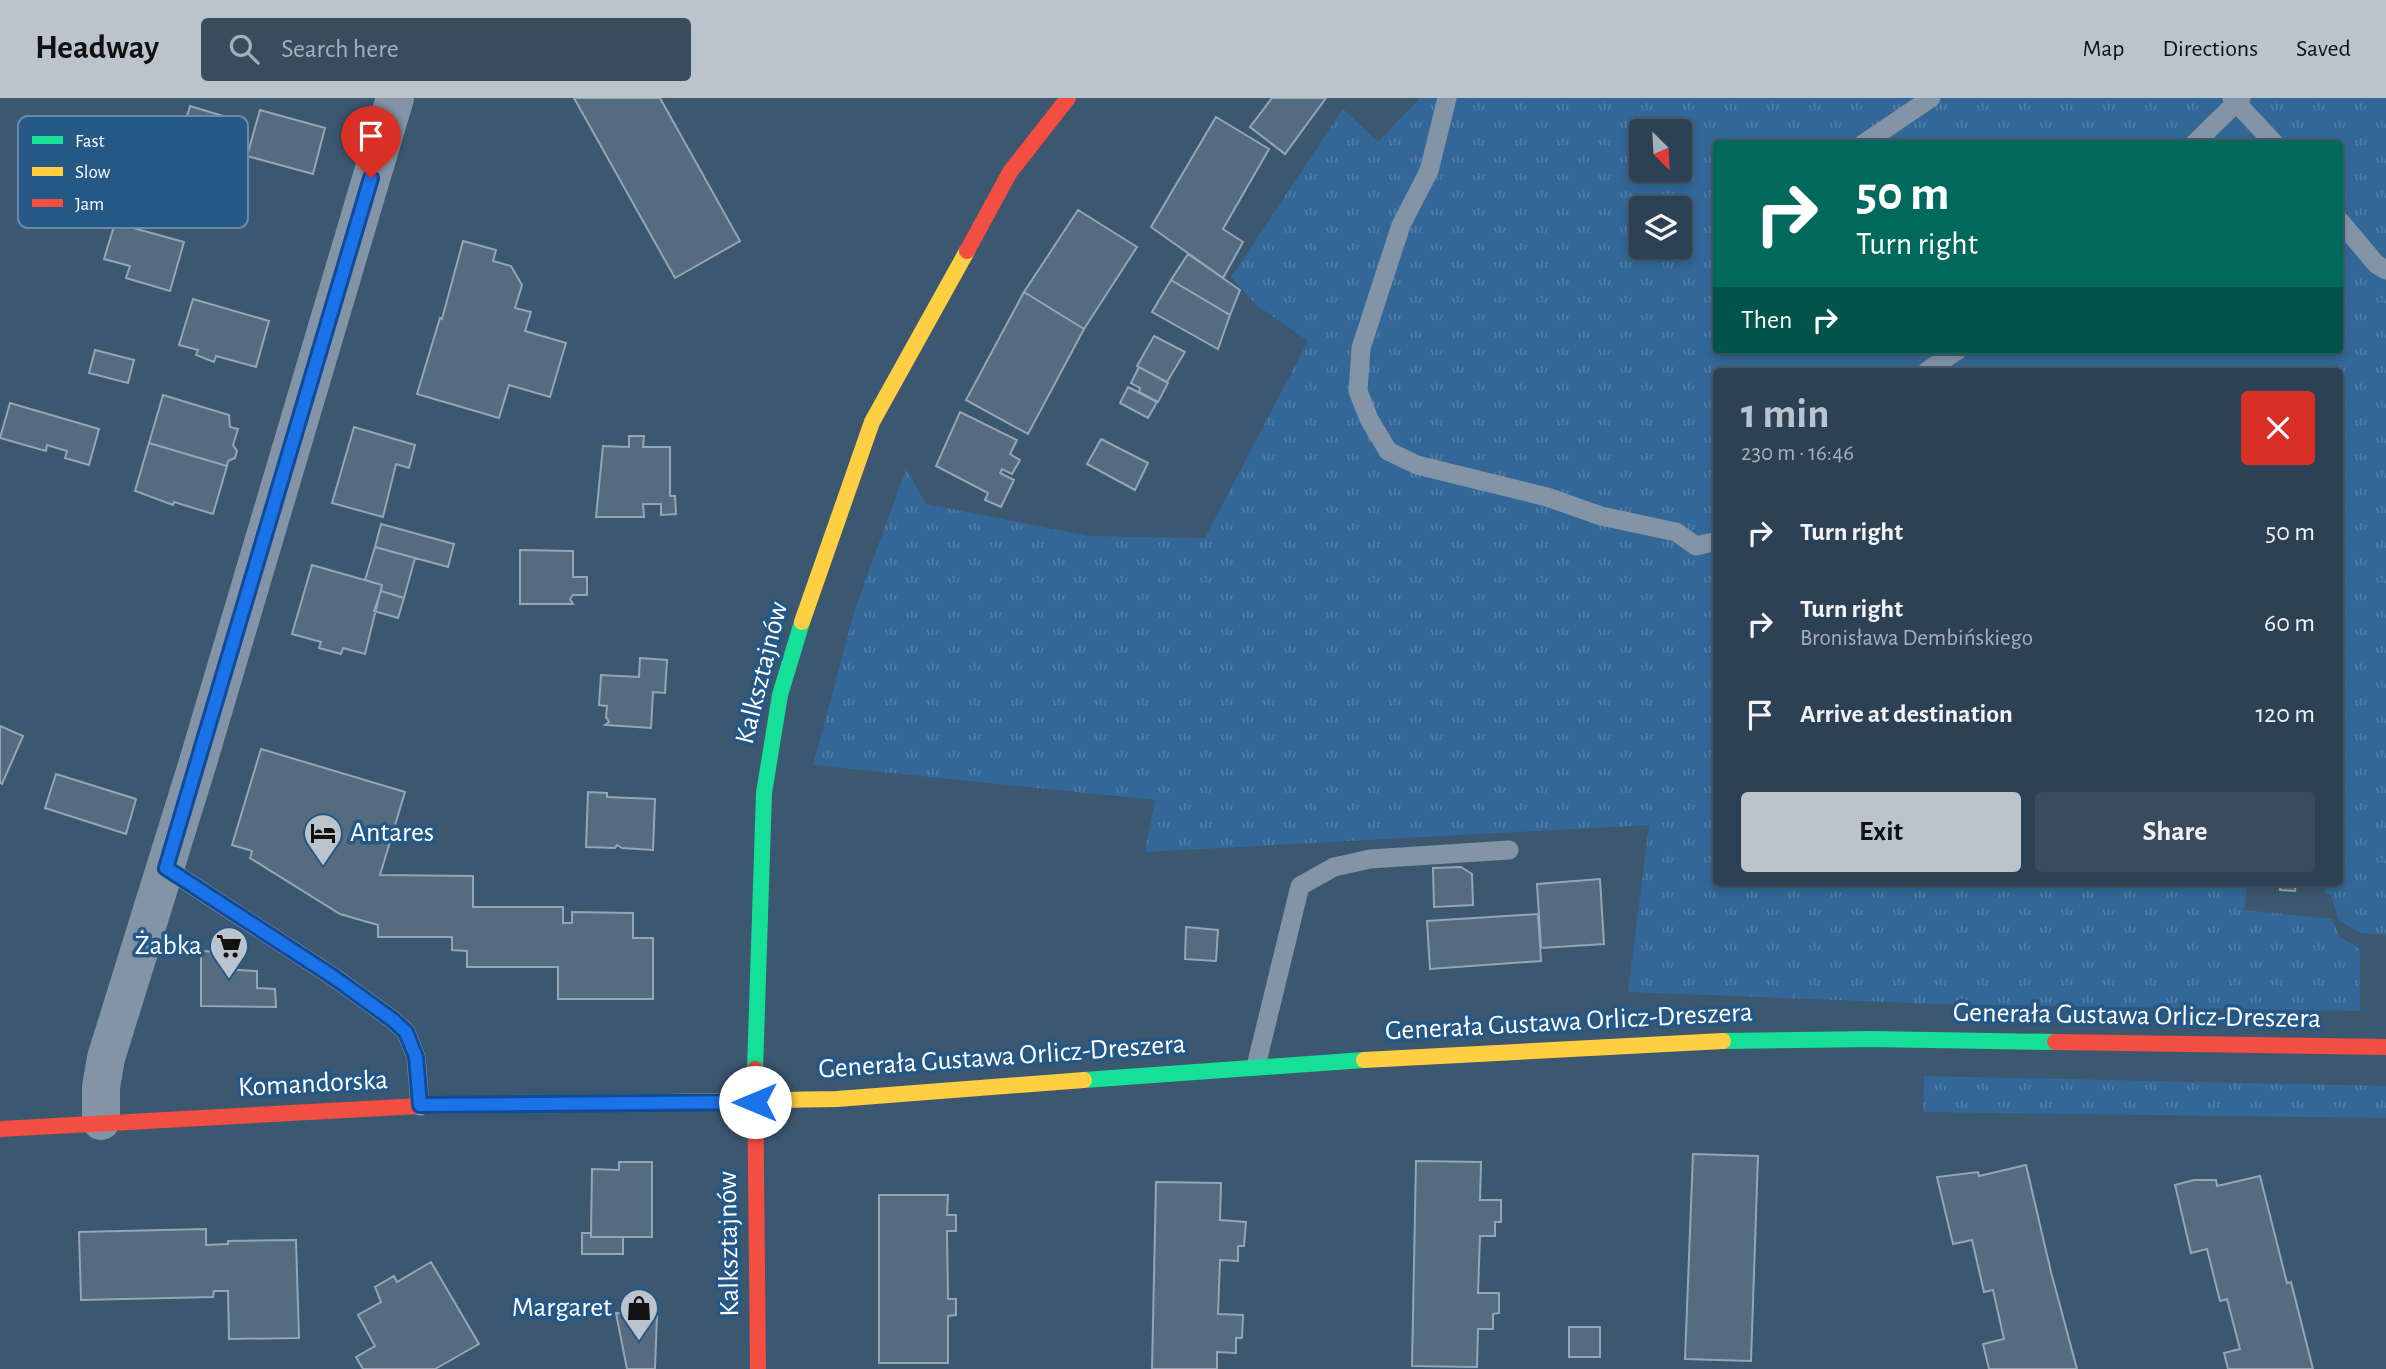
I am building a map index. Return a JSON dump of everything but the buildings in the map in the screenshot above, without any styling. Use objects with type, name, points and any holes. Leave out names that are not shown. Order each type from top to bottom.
[{"type":"street","points":[[101,1121],[101,1087],[106,1058],[166,868],[395,98]]},
{"type":"street","name":"Kalksztajnów","points":[[758,1369],[755,1102],[764,793],[779,695],[811,593],[872,422],[1010,172],[1069,98]]},
{"type":"street","name":"Generała Gustawa Orlicz-Dreszera","points":[[755,1102],[1256,1066],[1696,1042],[1871,1039],[2386,1047]]},
{"type":"street","name":"Komandorska","points":[[0,1129],[101,1121],[420,1105],[755,1102]]},
{"type":"lane","points":[[1447,98],[1429,172],[1401,225],[1361,348],[1358,391],[1369,419],[1388,451],[1416,465],[1448,475],[1547,497],[1601,516],[1676,532],[1696,546],[1713,542]]},
{"type":"lane","points":[[1869,140],[1931,98]]},
{"type":"lane","points":[[2198,140],[2236,100],[2271,140]]},
{"type":"lane","points":[[2343,224],[2376,264],[2386,270]]},
{"type":"lane","points":[[1931,368],[1952,354]]},
{"type":"lane","points":[[1256,1066],[1300,886],[1334,867],[1370,859],[1509,850]]},
{"type":"lane","points":[[166,868],[335,978],[406,1032],[416,1057],[420,1105]]},
{"type":"green space","points":[[1420,98],[2386,98],[2386,935],[2361,933],[2339,921],[2331,895],[2325,893],[2326,886],[2343,886],[2343,368],[1713,368],[1713,886],[2247,886],[2244,910],[2332,919],[2340,937],[2360,949],[2360,1011],[1940,1004],[1628,992],[1649,825],[1145,852],[1155,800],[813,765],[855,609],[906,469],[926,504],[1089,536],[1205,538],[1308,341],[1255,304],[1231,277],[1343,109],[1378,142]]},
{"type":"green space","points":[[1924,1076],[2386,1086],[2386,1118],[1923,1112]]},
{"type":"traffic: fast","points":[[755,1069],[764,793],[780,695],[802,622]]},
{"type":"traffic: fast","points":[[1723,1041],[1871,1039],[2055,1042]]},
{"type":"traffic: fast","points":[[1084,1080],[1364,1060]]},
{"type":"traffic: slow","points":[[802,622],[872,422],[967,251]]},
{"type":"traffic: slow","points":[[1364,1060],[1723,1041]]},
{"type":"traffic: slow","points":[[610,1103],[837,1099],[1084,1080]]},
{"type":"traffic: jam","points":[[967,251],[1010,172],[1068,98]]},
{"type":"traffic: jam","points":[[2055,1042],[2386,1047]]},
{"type":"traffic: jam","points":[[755,1069],[758,1369]]},
{"type":"traffic: jam","points":[[0,1129],[420,1106],[610,1103]]},
{"type":"place","name":"Antares","points":[[323,867]]},
{"type":"place","name":"Żabka","points":[[229,980]]},
{"type":"place","name":"Margaret","points":[[639,1342]]},
{"type":"route","points":[[371,178],[166,868],[335,978],[406,1032],[416,1057],[420,1105],[755,1102]]}]
